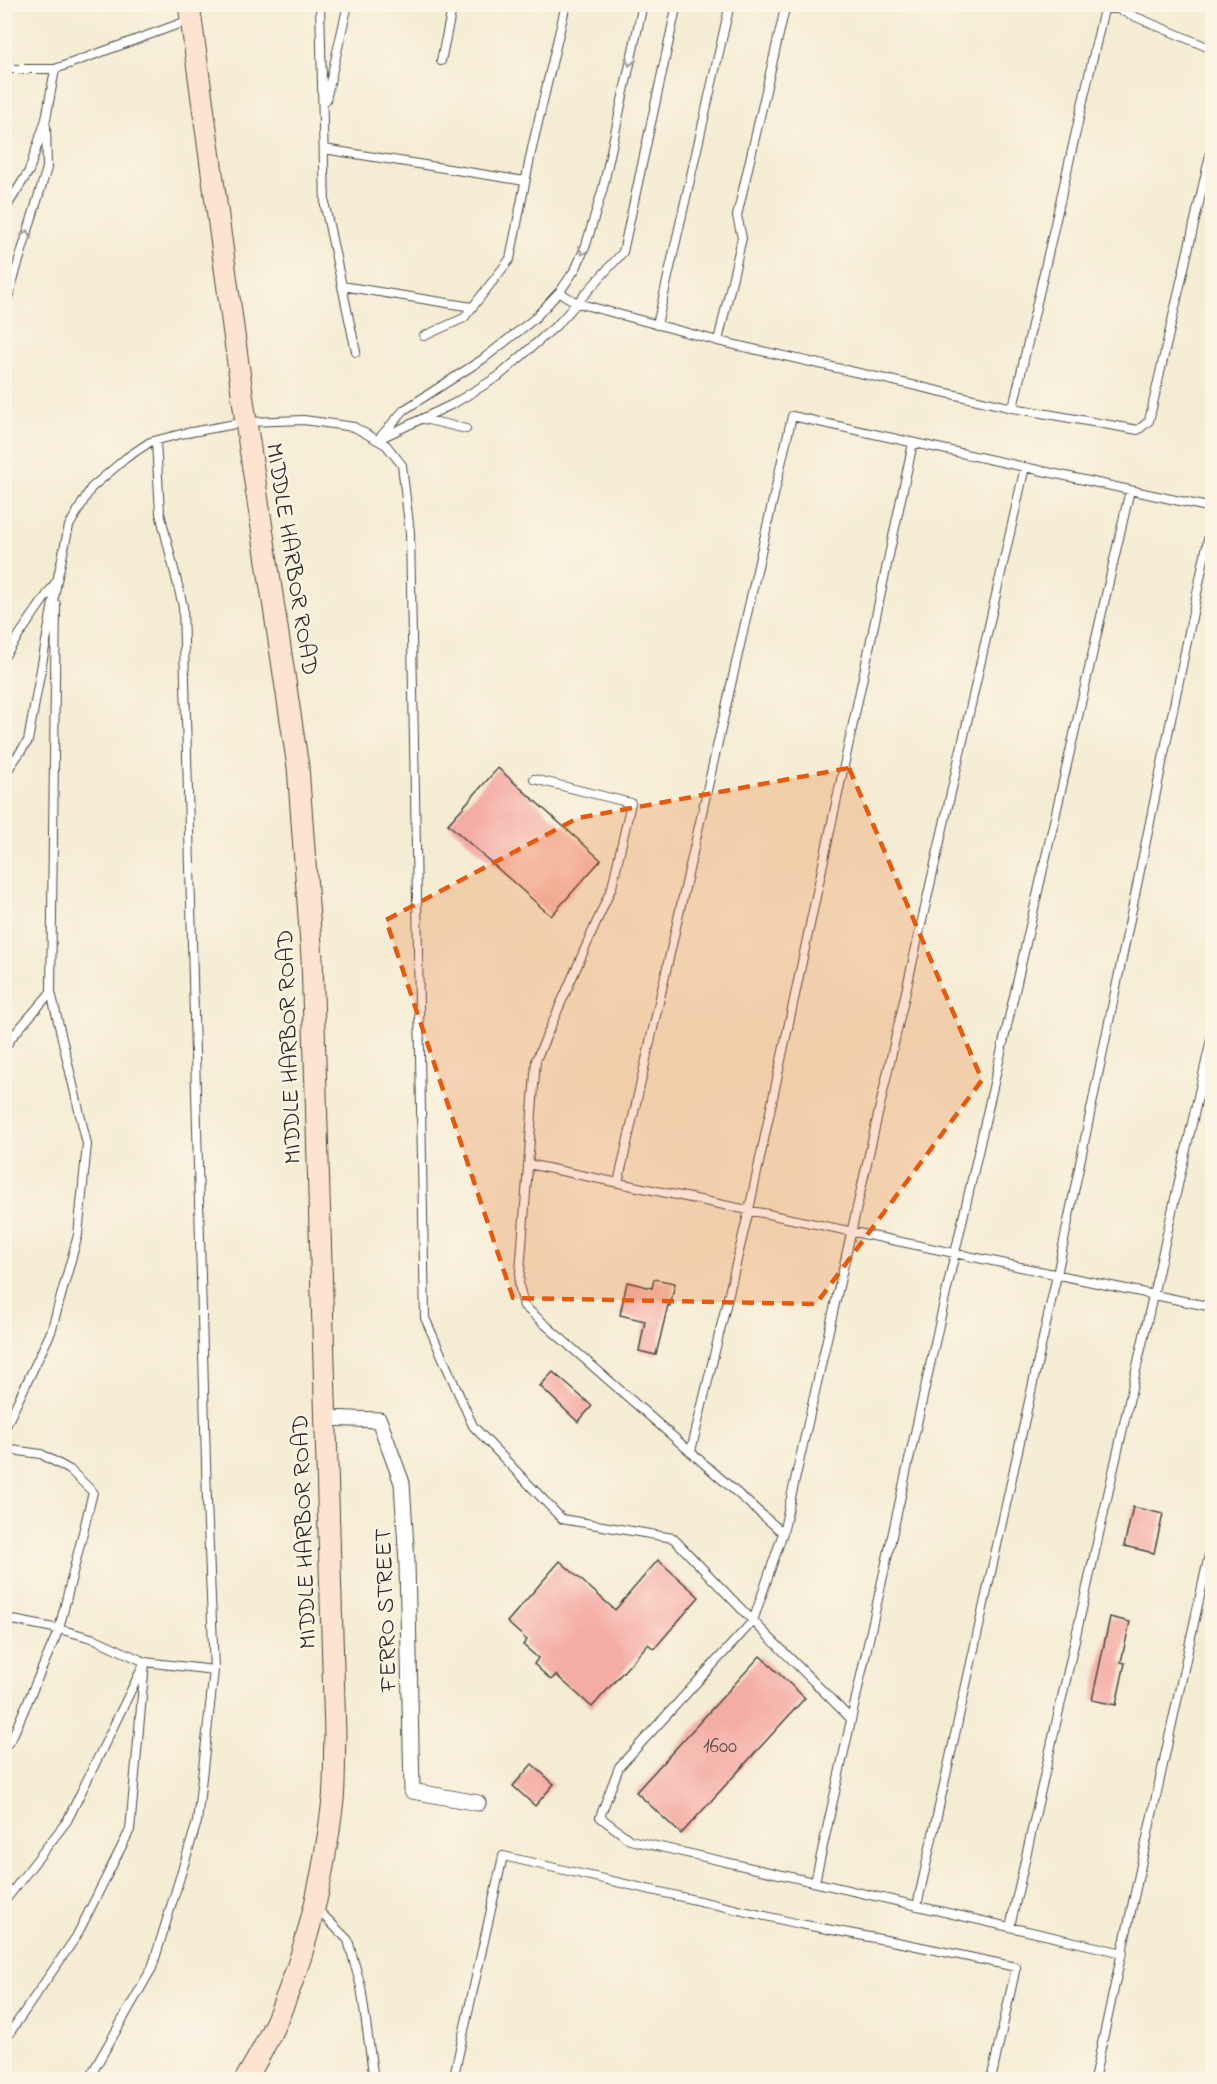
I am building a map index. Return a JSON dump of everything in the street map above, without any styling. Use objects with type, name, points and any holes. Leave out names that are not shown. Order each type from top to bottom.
[{"type":"main road","name":"MIDDLE HARBOR ROAD","points":[[190,12],[246,422],[298,767],[312,958],[335,1735],[333,1798],[316,1908],[281,2010],[256,2062],[245,2079]]},
{"type":"street","name":"FERRO STREET","points":[[325,1418],[379,1420],[402,1483],[407,1563],[412,1791],[478,1803]]},
{"type":"lane","points":[[320,4],[325,206],[356,352]]},
{"type":"lane","points":[[324,112],[348,4]]},
{"type":"lane","points":[[441,61],[453,4]]},
{"type":"lane","points":[[424,336],[464,318],[510,259],[525,181],[566,4]]},
{"type":"lane","points":[[377,440],[404,410],[492,353],[534,319],[559,292],[576,268],[586,245],[603,188],[643,4]]},
{"type":"lane","points":[[377,440],[453,404],[499,376],[559,323],[623,252],[677,4]]},
{"type":"lane","points":[[657,325],[729,4]]},
{"type":"lane","points":[[717,341],[742,238],[737,216],[786,4]]},
{"type":"lane","points":[[1083,4],[1104,9],[1117,9],[1212,49]]},
{"type":"lane","points":[[1012,408],[1104,9]]},
{"type":"lane","points":[[4,69],[55,69],[190,12]]},
{"type":"lane","points":[[4,211],[29,171],[46,119],[55,69]]},
{"type":"lane","points":[[4,310],[47,168],[46,119]]},
{"type":"lane","points":[[559,292],[577,303],[717,341],[1012,408],[1138,430],[1149,421],[1212,146]]},
{"type":"lane","points":[[324,148],[525,181]]},
{"type":"lane","points":[[342,286],[472,307]]},
{"type":"lane","points":[[618,1183],[792,416],[1212,508]]},
{"type":"lane","points":[[424,418],[466,429]]},
{"type":"lane","points":[[4,775],[28,741],[69,526],[91,488],[126,458],[156,441],[246,422],[304,420],[354,428],[386,445],[402,465],[410,533],[425,1318],[473,1426],[562,1519],[673,1538],[851,1719]]},
{"type":"lane","points":[[88,2079],[152,1968],[197,1822],[214,1670],[207,1513],[183,606],[160,513],[156,441]]},
{"type":"lane","points":[[691,1451],[749,1210],[913,442]]},
{"type":"lane","points":[[1025,467],[783,1533],[753,1621],[619,1767],[600,1816],[630,1840],[1123,1953]]},
{"type":"lane","points":[[815,1882],[955,1253],[1130,490]]},
{"type":"lane","points":[[917,1906],[1057,1275],[1212,520]]},
{"type":"lane","points":[[4,657],[57,581]]},
{"type":"lane","points":[[4,1430],[51,1332],[78,1235],[87,1144],[51,992],[57,581]]},
{"type":"lane","points":[[534,779],[631,803],[612,887],[536,1060],[519,1285],[524,1306],[783,1533]]},
{"type":"lane","points":[[4,1048],[51,992]]},
{"type":"lane","points":[[1010,1927],[1212,1035]]},
{"type":"lane","points":[[528,1164],[1212,1307]]},
{"type":"lane","points":[[4,1449],[41,1454],[70,1470],[93,1492],[59,1629],[12,1738],[4,1748]]},
{"type":"lane","points":[[1094,2079],[1212,1541]]},
{"type":"lane","points":[[4,1627],[13,1620],[59,1629],[95,1639],[145,1662],[214,1670]]},
{"type":"lane","points":[[4,1902],[67,1821],[145,1662]]},
{"type":"lane","points":[[4,2041],[76,1937],[130,1830],[145,1662]]},
{"type":"lane","points":[[453,2079],[503,1856],[800,1924],[1016,1967],[991,2079]]},
{"type":"lane","points":[[316,1908],[348,1940],[361,1986],[374,2079]]},
{"type":"highlighted area","points":[[849,768],[982,1080],[816,1304],[513,1298],[386,920],[578,818]]},
{"type":"building","points":[[498,768],[601,860],[551,916],[448,824]]},
{"type":"building","points":[[654,1279],[675,1283],[656,1355],[639,1351],[645,1321],[620,1315],[627,1282],[652,1288]]},
{"type":"building","points":[[553,1372],[592,1406],[578,1422],[540,1386]]},
{"type":"building","points":[[1133,1507],[1163,1514],[1154,1553],[1124,1546]]},
{"type":"building","points":[[658,1560],[699,1597],[654,1649],[648,1644],[592,1707],[556,1675],[551,1680],[534,1664],[538,1658],[523,1645],[527,1640],[507,1622],[560,1561],[615,1610]]},
{"type":"building","points":[[1110,1617],[1130,1622],[1121,1662],[1125,1663],[1116,1705],[1092,1700]]},
{"type":"building","points":[[760,1656],[805,1698],[681,1834],[636,1792]]},
{"type":"building","points":[[532,1764],[554,1784],[535,1806],[513,1786]]}]
